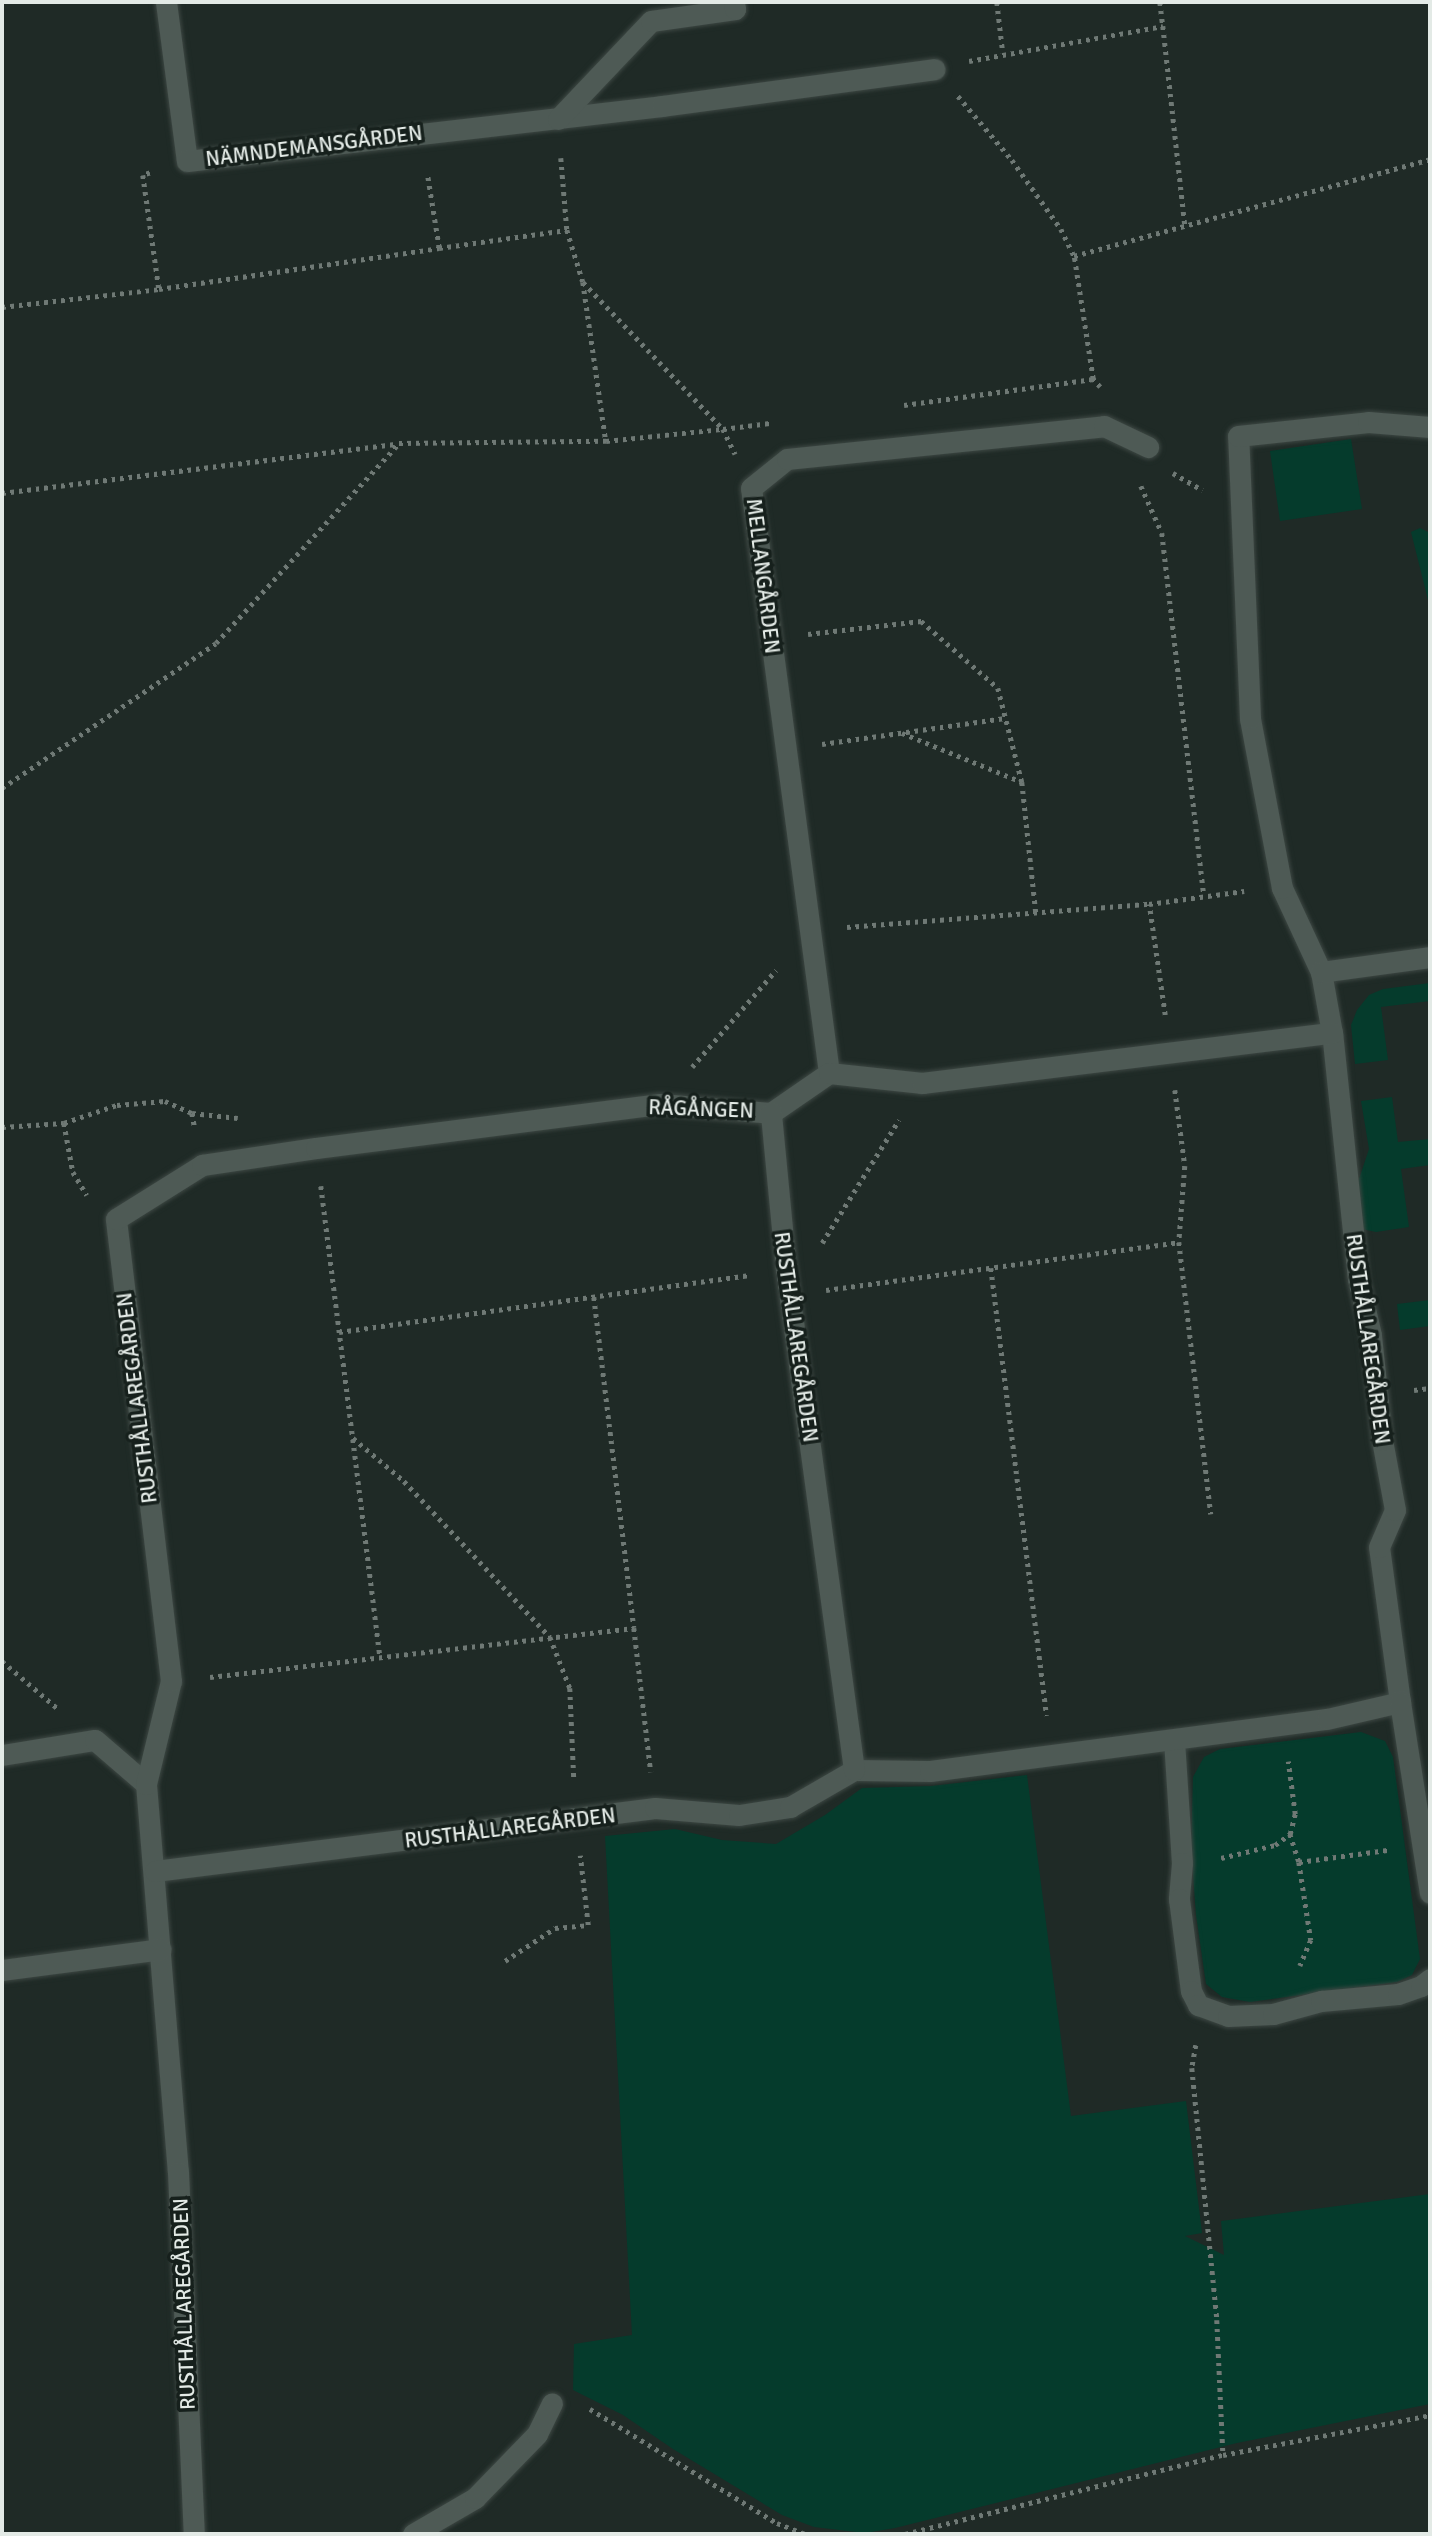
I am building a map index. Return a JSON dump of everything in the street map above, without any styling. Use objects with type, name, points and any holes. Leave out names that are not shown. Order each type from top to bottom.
[{"type":"street","name":"NÄMNDEMANSGÅRDEN","points":[[166,2],[187,161],[558,119],[934,69]]},
{"type":"street","points":[[558,119],[650,11],[735,9],[734,2]]},
{"type":"street","points":[[1430,427],[1368,422],[1238,436],[1250,718],[1261,789],[1282,888],[1299,931],[1321,971],[1430,957]]},
{"type":"street","points":[[1104,426],[1148,447]]},
{"type":"street","name":"MELLANGÅRDEN","points":[[829,1073],[751,488],[787,459],[1104,426]]},
{"type":"street","name":"RUSTHÅLLAREGÅRDEN","points":[[1321,971],[1332,1033],[1357,1266],[1371,1335],[1382,1440],[1395,1510],[1379,1547],[1400,1703],[1430,1888]]},
{"type":"street","points":[[829,1073],[922,1083],[1332,1033]]},
{"type":"street","name":"RÅGÅNGEN","points":[[116,1219],[202,1166],[316,1148],[660,1104],[771,1113],[829,1073]]},
{"type":"street","name":"RUSTHÅLLAREGÅRDEN","points":[[155,1871],[575,1821],[655,1808],[739,1815],[790,1807],[854,1770],[786,1270],[771,1113]]},
{"type":"street","name":"RUSTHÅLLAREGÅRDEN","points":[[116,1219],[171,1681],[146,1784],[178,2172],[194,2534]]},
{"type":"street","points":[[854,1770],[930,1771],[1283,1726],[1400,1703]]},
{"type":"street","points":[[2,1755],[95,1740],[146,1784]]},
{"type":"street","points":[[1174,1740],[1182,1863],[1180,1899],[1192,1991],[1198,2005],[1210,2012],[1240,2016],[1273,2014],[1321,2001],[1398,1994],[1421,1986],[1430,1979]]},
{"type":"street","points":[[2,1970],[161,1948]]},
{"type":"street","points":[[413,2534],[484,2490],[537,2434],[552,2403]]},
{"type":"path","points":[[997,2],[1003,53]]},
{"type":"path","points":[[1160,2],[1185,226]]},
{"type":"path","points":[[1101,389],[1093,379],[1074,256],[1061,229],[1012,160],[934,69],[1003,53],[1163,26]]},
{"type":"path","points":[[558,119],[566,230],[583,282],[606,441]]},
{"type":"path","points":[[421,134],[439,248]]},
{"type":"path","points":[[1074,256],[1430,159]]},
{"type":"path","points":[[159,289],[143,175],[187,161]]},
{"type":"path","points":[[2,307],[159,289],[566,230]]},
{"type":"path","points":[[583,282],[723,429],[751,488]]},
{"type":"path","points":[[898,405],[1093,379]]},
{"type":"path","points":[[1060,383],[1104,426]]},
{"type":"path","points":[[2,493],[399,443],[606,441],[777,422]]},
{"type":"path","points":[[2,788],[216,643],[399,443]]},
{"type":"path","points":[[1148,447],[1163,466],[1197,487],[1240,508]]},
{"type":"path","points":[[1137,480],[1162,533],[1203,895]]},
{"type":"path","points":[[771,638],[921,621],[998,688],[1022,782],[1036,912]]},
{"type":"path","points":[[786,748],[1005,718]]},
{"type":"path","points":[[901,733],[1022,782]]},
{"type":"path","points":[[660,1104],[810,930],[1149,904]]},
{"type":"path","points":[[790,1294],[922,1083]]},
{"type":"path","points":[[2,1127],[64,1123],[117,1105],[164,1101],[192,1114],[202,1166]]},
{"type":"path","points":[[64,1123],[73,1172],[91,1201],[116,1219]]},
{"type":"path","points":[[316,1148],[380,1656]]},
{"type":"path","points":[[790,1294],[1179,1242],[1211,1514]]},
{"type":"path","points":[[991,1268],[1052,1755]]},
{"type":"path","points":[[339,1332],[786,1270]]},
{"type":"path","points":[[594,1297],[655,1808]]},
{"type":"path","points":[[353,1438],[404,1481],[550,1637],[570,1688],[575,1821],[588,1925],[555,1928],[505,1961]]},
{"type":"path","points":[[171,1681],[634,1628]]},
{"type":"path","points":[[2,1661],[95,1740]]},
{"type":"path","points":[[1283,1726],[1295,1814],[1290,1834],[1299,1862],[1311,1940],[1297,1974],[1296,2007]]},
{"type":"path","points":[[1182,1863],[1244,1855],[1275,1845],[1290,1834]]},
{"type":"path","points":[[1299,1862],[1422,1845]]},
{"type":"path","points":[[1210,2012],[1197,2040],[1192,2068],[1217,2320],[1223,2455]]},
{"type":"path","points":[[552,2403],[589,2409],[777,2523],[805,2534]]},
{"type":"path","points":[[905,2534],[1223,2455],[1430,2416]]},
{"type":"green space","points":[[1351,439],[1362,509],[1280,521],[1270,451]]},
{"type":"green space","points":[[1420,528],[1430,533],[1430,608],[1411,532]]},
{"type":"green space","points":[[1430,983],[1430,1001],[1381,1007],[1388,1060],[1355,1064],[1351,1025],[1357,1010],[1369,995],[1383,989]]},
{"type":"green space","points":[[1392,1097],[1398,1142],[1430,1139],[1430,1165],[1401,1169],[1409,1227],[1376,1232],[1362,1229],[1357,1185],[1369,1149],[1361,1101]]},
{"type":"green space","points":[[1430,1300],[1430,1326],[1400,1330],[1397,1304]]},
{"type":"green space","points":[[1361,1732],[1385,1741],[1393,1757],[1420,1959],[1412,1975],[1397,1982],[1250,2002],[1222,1997],[1206,1984],[1196,1915],[1191,1848],[1193,1777],[1204,1757],[1220,1749]]},
{"type":"green space","points":[[1027,1775],[1071,2116],[1186,2101],[1202,2233],[1185,2236],[1224,2255],[1221,2221],[1430,2194],[1430,2404],[1237,2443],[895,2528],[865,2533],[814,2527],[782,2515],[673,2449],[623,2415],[573,2390],[574,2344],[632,2335],[605,1836],[675,1829],[722,1840],[776,1844],[825,1815],[862,1788],[931,1786]]}]
